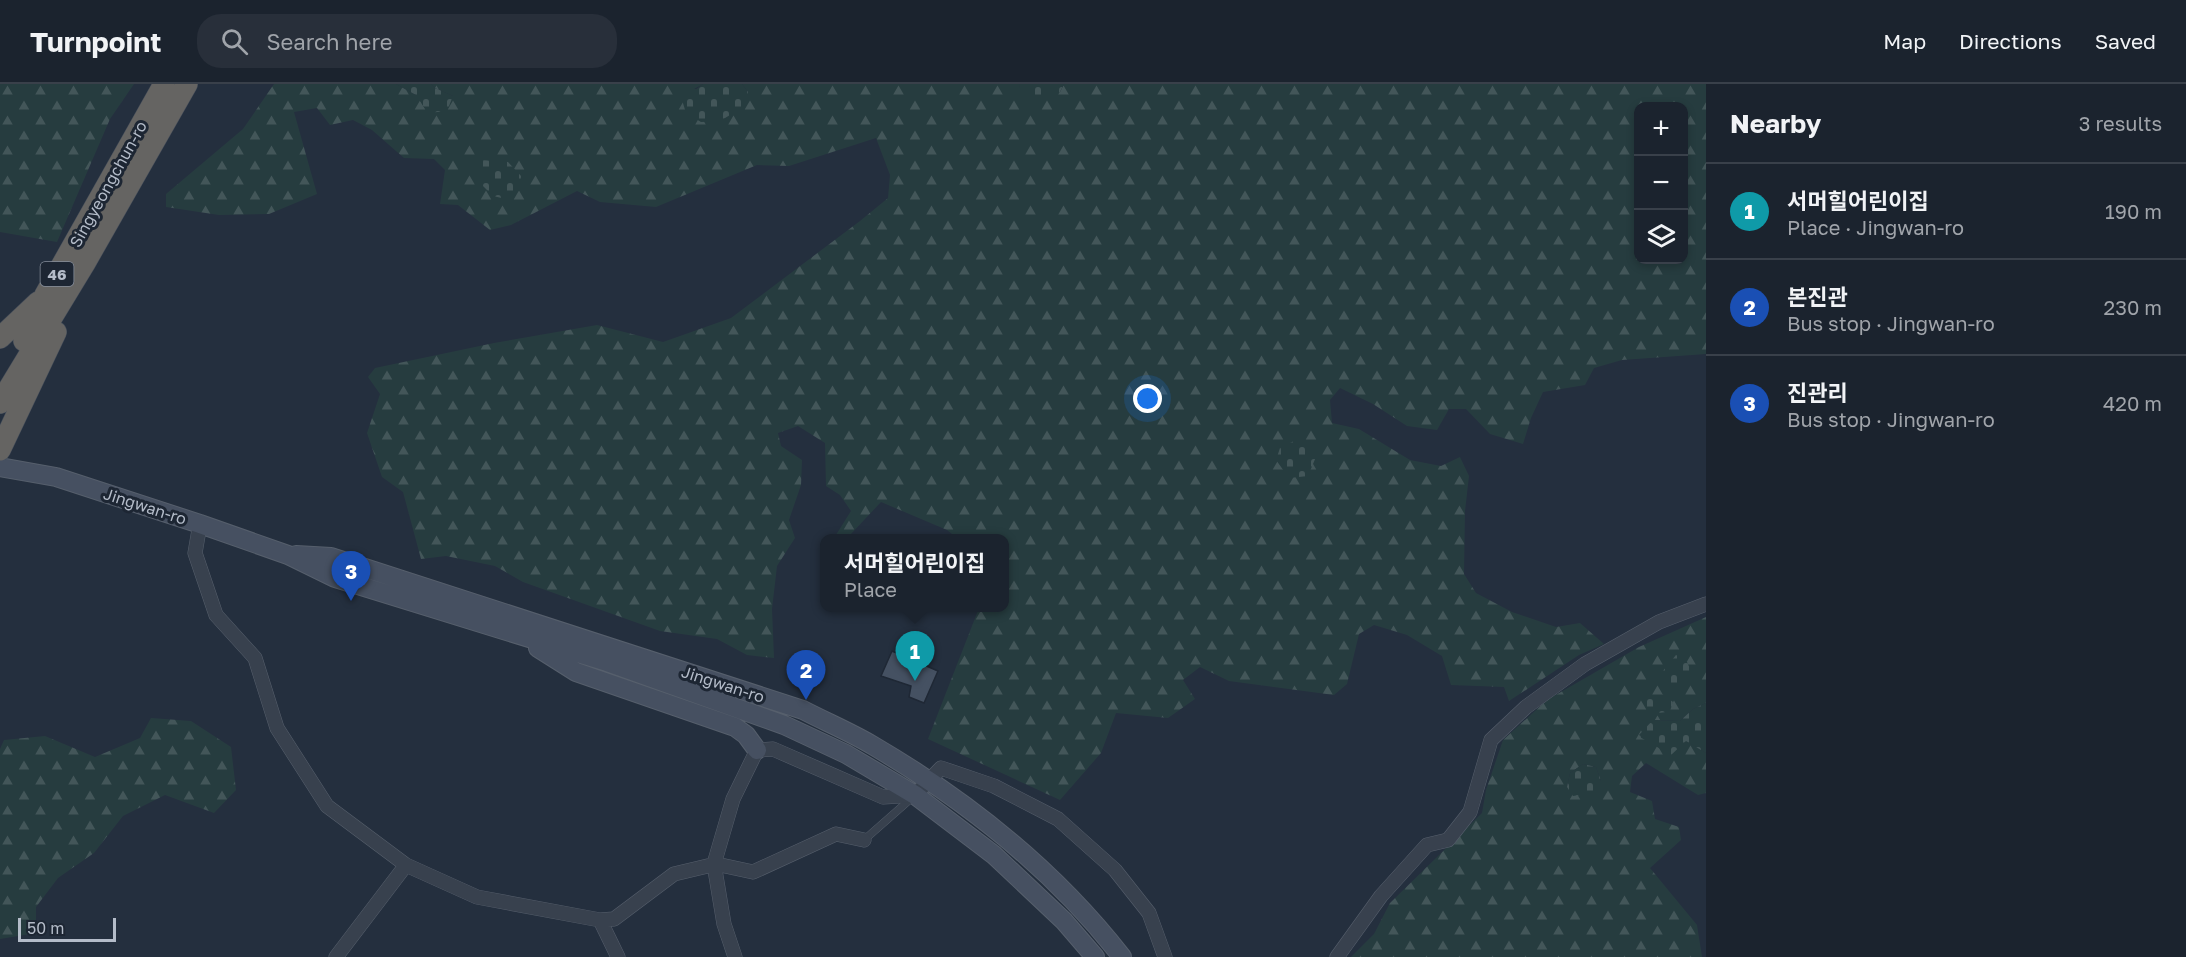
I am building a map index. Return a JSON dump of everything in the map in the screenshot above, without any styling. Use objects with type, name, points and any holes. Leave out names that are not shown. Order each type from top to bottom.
[{"type":"highway","name":"Singyeongchun-ro","points":[[0,378],[24,340],[45,295],[164,84]]},
{"type":"highway","name":"Singyeongchun-ro","points":[[85,263],[187,84]]},
{"type":"highway","points":[[0,403],[85,263]]},
{"type":"highway","name":"46","points":[[0,450],[53,340],[85,263]]},
{"type":"highway","points":[[0,338],[45,295]]},
{"type":"main road","name":"Jingwan-ro","points":[[0,467],[56,477],[200,524],[288,555],[335,578],[607,662],[784,725],[846,754],[915,795],[994,855],[1064,921],[1095,957]]},
{"type":"main road","name":"Jingwan-ro","points":[[288,555],[331,557],[803,710],[872,745],[986,822],[1030,858],[1109,940],[1122,957]]},
{"type":"main road","points":[[519,636],[576,672],[735,727],[746,735],[757,750]]},
{"type":"street","points":[[200,524],[195,553],[216,615],[255,658],[277,728],[327,806],[406,865],[477,897],[600,920],[614,920],[674,874],[714,864],[753,873],[836,834],[864,840]]},
{"type":"street","points":[[1337,957],[1381,896],[1427,845],[1448,840],[1470,812],[1491,740],[1526,707],[1585,664],[1659,622],[1706,604]]},
{"type":"street","points":[[735,957],[724,924],[714,864],[734,799],[757,750],[773,748],[883,797],[915,795],[941,768],[994,786],[1058,819],[1115,870],[1149,913],[1165,957]]},
{"type":"street","points":[[336,957],[406,865]]},
{"type":"street","points":[[600,920],[618,957]]},
{"type":"lane","points":[[864,840],[915,795]]},
{"type":"green space","points":[[0,84],[134,84],[110,119],[57,242],[0,232]]},
{"type":"green space","points":[[274,84],[396,84],[416,95],[453,96],[431,84],[703,84],[694,89],[748,92],[742,84],[1020,84],[1019,93],[1060,92],[1064,84],[1706,84],[1706,354],[1622,360],[1594,368],[1585,385],[1543,392],[1531,418],[1523,444],[1490,434],[1466,409],[1449,409],[1437,430],[1407,426],[1373,404],[1340,388],[1330,400],[1332,423],[1359,429],[1410,460],[1441,466],[1460,457],[1469,476],[1465,511],[1464,574],[1476,593],[1512,612],[1556,627],[1580,623],[1604,644],[1579,655],[1509,701],[1504,687],[1451,685],[1442,656],[1407,635],[1374,625],[1359,634],[1347,684],[1334,695],[1229,681],[1200,667],[1183,680],[1195,699],[1168,718],[1116,713],[1101,753],[1060,800],[928,739],[977,612],[1009,612],[1009,534],[952,534],[881,502],[851,534],[837,534],[851,511],[840,495],[826,486],[825,443],[798,426],[778,433],[781,446],[802,460],[801,485],[789,520],[795,538],[777,566],[772,609],[774,658],[747,655],[717,639],[660,631],[523,582],[495,566],[446,556],[421,559],[403,492],[382,477],[367,433],[380,394],[368,377],[375,368],[494,343],[597,325],[663,342],[731,318],[888,198],[890,175],[876,138],[789,166],[757,165],[656,207],[600,202],[577,191],[511,225],[490,230],[458,205],[440,204],[445,170],[434,159],[404,158],[372,130],[353,120],[330,125],[317,108],[294,112],[317,194],[269,214],[219,215],[166,207],[166,194],[243,129]]},
{"type":"green space","points":[[396,84],[431,84],[453,96],[447,111],[428,113],[416,95]]},
{"type":"green space","points":[[703,84],[742,84],[748,92],[740,109],[720,121],[701,122],[686,113],[682,100]]},
{"type":"green space","points":[[1020,84],[1064,84],[1060,92],[1040,102],[1018,93]]},
{"type":"green space","points":[[480,160],[508,162],[521,176],[520,190],[506,199],[493,196],[477,180]]},
{"type":"green space","points":[[1302,437],[1318,452],[1308,476],[1289,478],[1276,460],[1280,448]]},
{"type":"green space","points":[[1706,617],[1706,703],[1693,709],[1680,721],[1653,720],[1706,753],[1706,793],[1698,795],[1646,763],[1632,776],[1630,792],[1652,801],[1655,819],[1679,827],[1681,840],[1650,868],[1697,925],[1702,957],[1351,957],[1374,934],[1390,903],[1482,813],[1486,790],[1503,740],[1547,700],[1639,647]],"holes":[[[1583,764],[1596,767],[1601,781],[1567,787],[1570,773]]]},
{"type":"green space","points":[[1676,655],[1687,662],[1692,673],[1684,684],[1671,690],[1663,683],[1663,671]]},
{"type":"green space","points":[[1662,694],[1673,702],[1670,711],[1654,712],[1642,701]]},
{"type":"green space","points":[[1706,703],[1706,753],[1686,741],[1671,755],[1638,736],[1653,720],[1680,721],[1693,709]]},
{"type":"green space","points":[[151,718],[191,721],[231,747],[236,790],[214,813],[165,795],[123,816],[94,853],[58,878],[36,907],[36,933],[0,939],[0,749],[4,740],[45,736],[95,757],[140,738]]},
{"type":"green space","points":[[1583,764],[1596,767],[1601,781],[1594,793],[1573,796],[1567,787],[1570,773]]},
{"type":"building","points":[[892,651],[938,671],[924,703],[909,697],[911,686],[881,676]]},
{"type":"place","name":"진관리","points":[[351,601]]},
{"type":"place","name":"서머힐어린이집","points":[[915,681]]},
{"type":"place","name":"본진관","points":[[806,700]]}]
